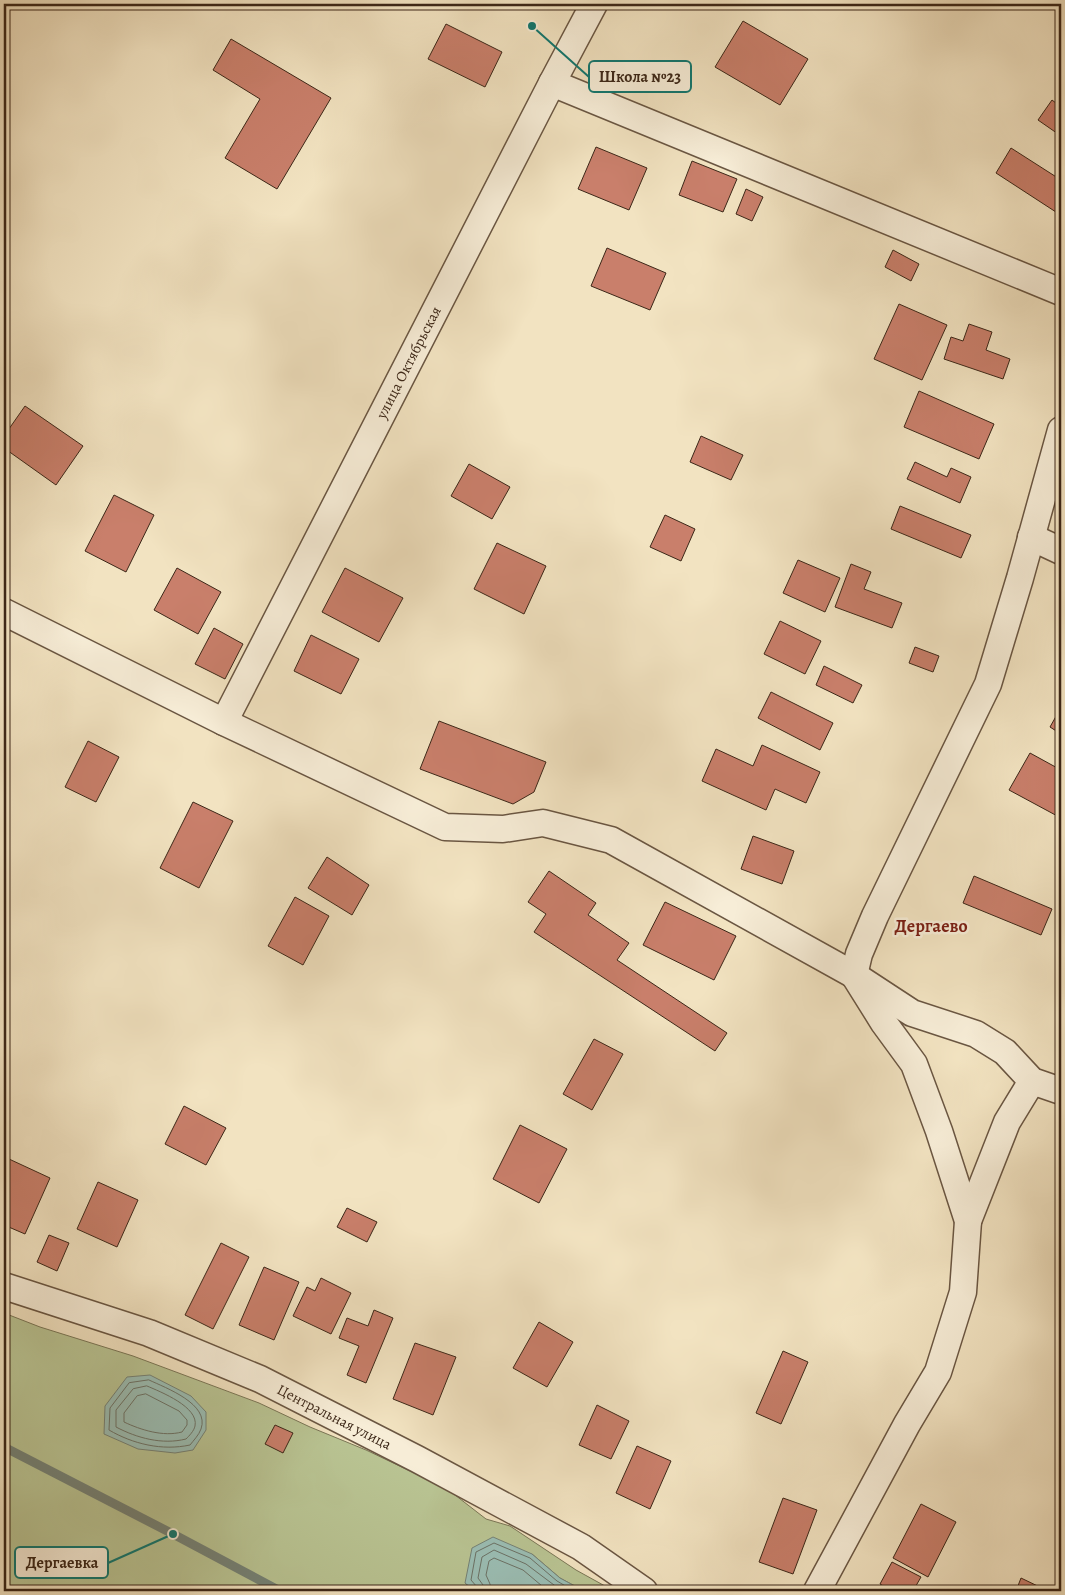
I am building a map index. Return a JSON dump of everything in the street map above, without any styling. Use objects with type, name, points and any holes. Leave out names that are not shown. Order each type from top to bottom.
[{"type":"street","name":"улица Октябрьская","points":[[224,722],[594,4]]},
{"type":"street","points":[[552,83],[1061,292]]},
{"type":"street","points":[[968,1221],[939,1131],[914,1064],[884,1023],[854,975],[859,954],[875,916],[988,684],[1061,430]]},
{"type":"street","points":[[1031,537],[1061,551]]},
{"type":"street","points":[[4,612],[224,722],[445,827],[503,829],[544,823],[611,840],[854,975],[912,1013],[976,1034],[1005,1052],[1032,1081],[1061,1091]]},
{"type":"street","points":[[817,1591],[907,1424],[938,1372],[963,1292],[968,1221],[1007,1122],[1032,1081]]},
{"type":"street","name":"Центральная улица","points":[[4,1286],[149,1333],[260,1379],[417,1459],[581,1547],[644,1591]]},
{"type":"green space","points":[[4,1313],[40,1327],[133,1356],[259,1403],[366,1450],[446,1488],[486,1519],[510,1526],[576,1570],[614,1591],[584,1591],[560,1578],[532,1554],[465,1583],[475,1591],[4,1591]]},
{"type":"water","points":[[150,1375],[191,1396],[206,1412],[206,1430],[193,1450],[175,1453],[138,1449],[104,1434],[105,1406],[127,1377]]},
{"type":"water","points":[[493,1537],[532,1554],[560,1578],[584,1591],[475,1591],[465,1583],[472,1548]]},
{"type":"building","points":[[743,21],[808,59],[780,105],[715,67]]},
{"type":"building","points":[[446,24],[502,52],[485,87],[428,59]]},
{"type":"building","points":[[231,39],[331,98],[277,189],[225,158],[260,99],[213,70]]},
{"type":"building","points":[[1052,100],[1061,107],[1061,136],[1038,120]]},
{"type":"building","points":[[596,147],[647,168],[629,210],[578,189]]},
{"type":"building","points":[[1011,148],[1061,180],[1061,211],[1059,214],[996,173]]},
{"type":"building","points":[[692,161],[737,179],[723,212],[679,195]]},
{"type":"building","points":[[746,189],[763,197],[752,221],[736,214]]},
{"type":"building","points":[[607,248],[666,273],[650,310],[591,286]]},
{"type":"building","points":[[893,250],[919,264],[911,281],[885,267]]},
{"type":"building","points":[[899,304],[947,325],[922,380],[874,359]]},
{"type":"building","points":[[969,324],[992,332],[986,350],[1010,359],[1003,379],[944,359],[951,337],[963,341]]},
{"type":"building","points":[[919,391],[994,424],[979,459],[904,427]]},
{"type":"building","points":[[25,406],[83,446],[56,485],[4,448],[4,436]]},
{"type":"building","points":[[701,436],[743,455],[731,480],[690,462]]},
{"type":"building","points":[[915,462],[947,477],[951,468],[971,477],[960,503],[907,479]]},
{"type":"building","points":[[469,464],[510,487],[492,519],[451,496]]},
{"type":"building","points":[[114,495],[154,515],[126,572],[85,551]]},
{"type":"building","points":[[900,506],[971,535],[961,558],[891,529]]},
{"type":"building","points":[[665,515],[695,529],[681,561],[650,547]]},
{"type":"building","points":[[497,543],[546,566],[524,614],[474,589]]},
{"type":"building","points":[[798,560],[840,578],[825,612],[783,593]]},
{"type":"building","points":[[851,564],[871,572],[864,589],[902,603],[892,628],[835,607]]},
{"type":"building","points":[[177,568],[221,592],[198,634],[154,610]]},
{"type":"building","points":[[345,568],[403,598],[379,642],[322,612]]},
{"type":"building","points":[[780,621],[821,641],[805,674],[764,654]]},
{"type":"building","points":[[214,628],[243,644],[225,679],[195,664]]},
{"type":"building","points":[[311,635],[359,659],[341,694],[294,671]]},
{"type":"building","points":[[915,647],[939,656],[933,672],[909,663]]},
{"type":"building","points":[[824,666],[862,685],[853,703],[816,685]]},
{"type":"building","points":[[771,692],[833,723],[820,750],[758,718]]},
{"type":"building","points":[[1059,711],[1061,713],[1061,734],[1050,727]]},
{"type":"building","points":[[439,721],[546,762],[534,792],[513,804],[420,769]]},
{"type":"building","points":[[88,741],[119,757],[96,802],[65,787]]},
{"type":"building","points":[[762,745],[820,772],[806,803],[775,789],[766,810],[702,781],[716,749],[753,766]]},
{"type":"building","points":[[1030,753],[1061,770],[1061,818],[1009,790]]},
{"type":"building","points":[[193,802],[233,821],[199,888],[160,868]]},
{"type":"building","points":[[753,836],[794,851],[782,884],[741,869]]},
{"type":"building","points":[[327,857],[369,885],[352,915],[308,888]]},
{"type":"building","points":[[549,871],[596,903],[588,915],[629,943],[617,960],[727,1033],[715,1051],[534,932],[546,914],[528,902]]},
{"type":"building","points":[[974,876],[1052,909],[1041,935],[963,903]]},
{"type":"building","points":[[295,897],[329,916],[303,965],[268,946]]},
{"type":"building","points":[[665,902],[736,936],[714,980],[643,945]]},
{"type":"building","points":[[594,1039],[623,1054],[592,1110],[563,1094]]},
{"type":"building","points":[[184,1106],[226,1128],[206,1165],[165,1144]]},
{"type":"building","points":[[520,1125],[567,1149],[539,1203],[493,1179]]},
{"type":"building","points":[[9,1159],[50,1178],[25,1234],[4,1225],[4,1171]]},
{"type":"building","points":[[98,1182],[138,1200],[117,1247],[77,1229]]},
{"type":"building","points":[[347,1208],[377,1222],[367,1242],[337,1227]]},
{"type":"building","points":[[49,1235],[69,1243],[57,1271],[37,1262]]},
{"type":"building","points":[[221,1243],[249,1257],[213,1329],[185,1315]]},
{"type":"building","points":[[264,1267],[299,1282],[274,1340],[239,1325]]},
{"type":"building","points":[[321,1278],[351,1293],[331,1334],[293,1316],[307,1287],[315,1291]]},
{"type":"building","points":[[374,1310],[393,1318],[366,1383],[347,1375],[359,1346],[339,1338],[347,1318],[368,1326]]},
{"type":"building","points":[[539,1322],[573,1342],[547,1387],[513,1368]]},
{"type":"building","points":[[415,1343],[456,1357],[433,1415],[393,1399]]},
{"type":"building","points":[[783,1351],[808,1362],[781,1424],[756,1413]]},
{"type":"building","points":[[597,1405],[629,1421],[611,1459],[579,1445]]},
{"type":"building","points":[[275,1425],[293,1433],[283,1453],[265,1444]]},
{"type":"building","points":[[637,1446],[671,1461],[650,1509],[616,1493]]},
{"type":"building","points":[[783,1498],[817,1510],[793,1574],[759,1562]]},
{"type":"building","points":[[921,1504],[956,1522],[928,1577],[893,1558]]},
{"type":"building","points":[[892,1562],[921,1577],[913,1591],[885,1591],[887,1588],[880,1584]]},
{"type":"building","points":[[1021,1578],[1048,1591],[1016,1591]]},
{"type":"waterway","points":[[4,1447],[280,1591]]},
{"type":"place","name":"Школа №23","points":[[532,26]]},
{"type":"place","name":"Дергаевка","points":[[173,1534]]},
{"type":"district","name":"Дергаево","points":[[931,926]]}]
